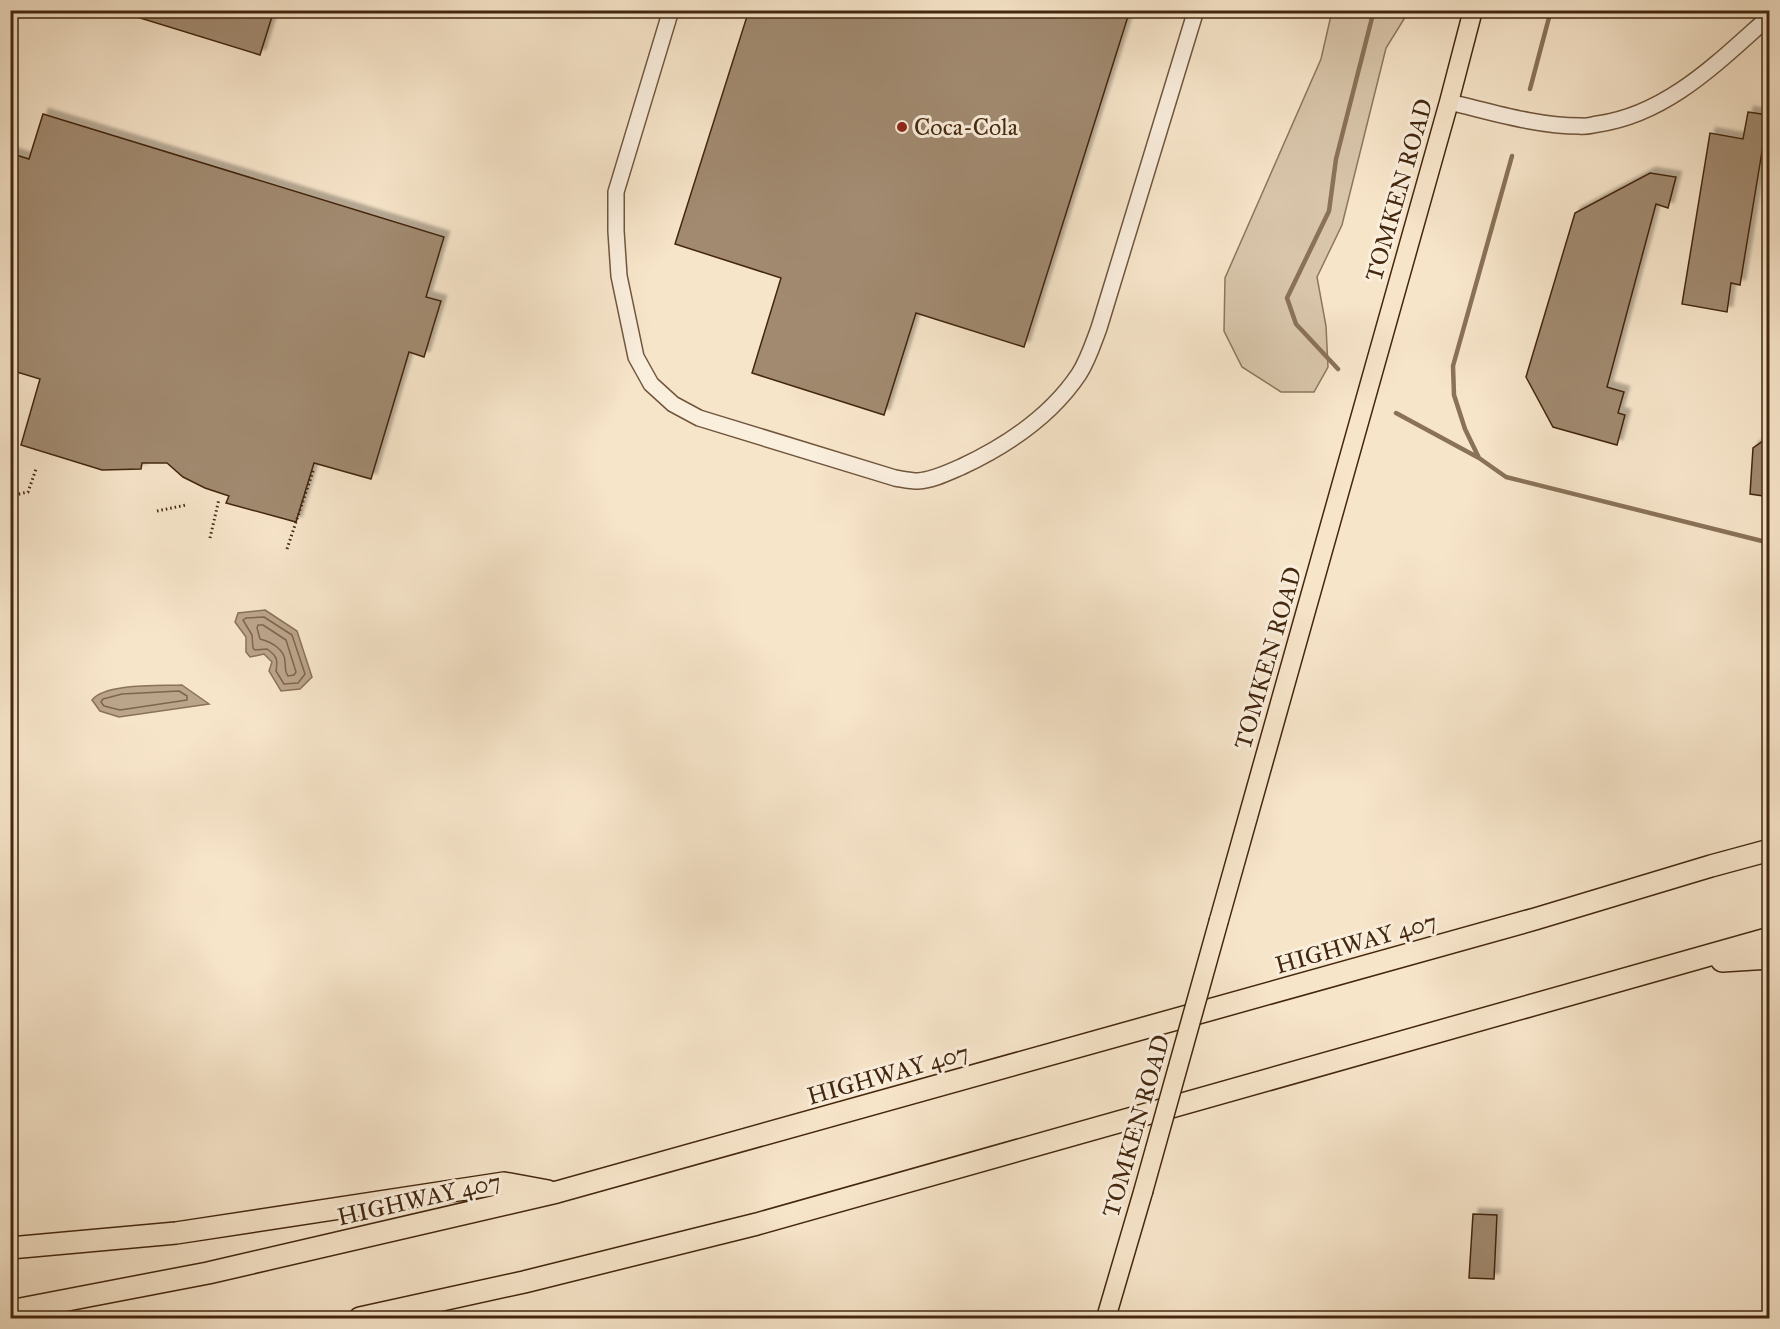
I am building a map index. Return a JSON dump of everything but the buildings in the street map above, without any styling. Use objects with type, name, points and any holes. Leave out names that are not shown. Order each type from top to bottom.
[{"type":"highway","points":[[1711,866],[1770,843]]},
{"type":"highway","name":"HIGHWAY 407","points":[[19,1309],[208,1273],[557,1192],[1535,919],[1770,850]]},
{"type":"highway","points":[[360,1318],[524,1282],[756,1224],[1770,938]]},
{"type":"highway","points":[[1682,963],[1770,958]]},
{"type":"highway","points":[[10,1248],[176,1233],[504,1183],[557,1192]]},
{"type":"main road","name":"TOMKEN ROAD","points":[[1106,1318],[1473,10]]},
{"type":"street","points":[[671,10],[616,192],[619,276],[636,357],[651,384],[673,404],[699,418],[895,478],[918,481],[940,476],[975,460],[1016,436],[1052,407],[1082,369],[1099,328],[1196,10]]},
{"type":"street","points":[[1449,102],[1537,122],[1581,127],[1611,122],[1636,115],[1695,81],[1770,16]]},
{"type":"path","points":[[10,496],[28,492],[36,468]]},
{"type":"path","points":[[287,549],[314,468]]},
{"type":"path","points":[[210,538],[219,499]]},
{"type":"path","points":[[157,511],[186,505]]},
{"type":"shaded area","points":[[1332,11],[1409,11],[1386,48],[1342,225],[1317,277],[1326,326],[1328,367],[1314,392],[1281,392],[1242,367],[1224,331],[1225,278],[1321,59]]},
{"type":"water","points":[[265,610],[297,631],[312,677],[300,689],[281,691],[269,671],[272,662],[264,654],[250,657],[246,652],[246,637],[235,622],[238,613]]},
{"type":"water","points":[[182,685],[209,704],[119,717],[100,711],[92,700],[108,691],[120,688]]},
{"type":"waterway","points":[[1338,369],[1296,324],[1287,298],[1329,211],[1336,159],[1374,10]]},
{"type":"waterway","points":[[1530,89],[1551,10]]},
{"type":"waterway","points":[[1479,458],[1465,429],[1454,395],[1453,366],[1512,156]]},
{"type":"waterway","points":[[1396,413],[1479,458],[1506,477],[1770,543]]},
{"type":"place","name":"Coca-Cola","points":[[902,127]]}]
